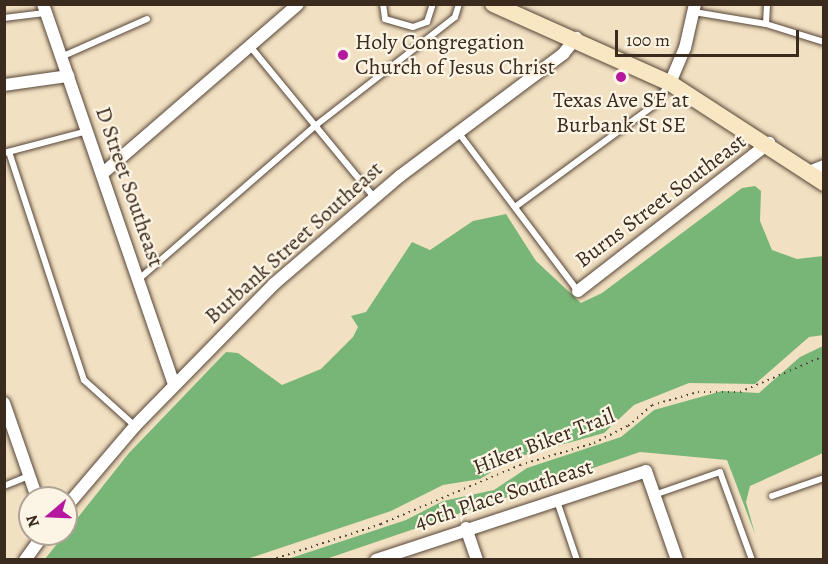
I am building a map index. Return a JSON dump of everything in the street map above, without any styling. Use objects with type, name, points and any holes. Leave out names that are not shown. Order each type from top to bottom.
[{"type":"main road","points":[[493,4],[576,38],[670,82],[816,169],[824,183]]},
{"type":"street","points":[[102,174],[248,44],[298,4]]},
{"type":"street","points":[[670,82],[694,8]]},
{"type":"street","name":"D Street Southeast","points":[[45,9],[174,384]]},
{"type":"street","name":"Burbank Street Southeast","points":[[78,493],[174,384],[274,284],[374,197],[563,54],[576,38]]},
{"type":"street","points":[[4,85],[68,76]]},
{"type":"street","name":"Burns Street Southeast","points":[[578,291],[769,143]]},
{"type":"street","points":[[4,403],[33,486]]},
{"type":"street","name":"40th Place Southeast","points":[[376,560],[466,528],[646,471],[654,495]]},
{"type":"street","points":[[654,495],[677,560]]},
{"type":"street","points":[[466,528],[477,560]]},
{"type":"street","points":[[25,560],[35,546]]},
{"type":"lane","points":[[383,4],[385,19],[413,27],[427,22],[433,4]]},
{"type":"lane","points":[[138,279],[315,126],[455,17],[459,4]]},
{"type":"lane","points":[[766,24],[767,4]]},
{"type":"lane","points":[[694,8],[766,24],[824,42]]},
{"type":"lane","points":[[4,18],[45,9]]},
{"type":"lane","points":[[61,57],[147,19]]},
{"type":"lane","points":[[248,44],[374,197]]},
{"type":"lane","points":[[515,207],[653,106],[670,82]]},
{"type":"lane","points":[[87,131],[7,154],[84,380],[135,426]]},
{"type":"lane","points":[[458,132],[578,291]]},
{"type":"lane","points":[[654,495],[720,472],[752,560]]},
{"type":"lane","points":[[4,486],[30,476]]},
{"type":"lane","points":[[772,496],[824,478]]},
{"type":"lane","points":[[556,499],[577,560]]},
{"type":"path","name":"Hiker Biker Trail","points":[[270,560],[381,524],[520,465],[594,443],[628,426],[652,405],[698,392],[740,392],[824,356]]},
{"type":"green space","points":[[755,186],[761,191],[760,221],[772,250],[797,259],[823,256],[824,335],[809,337],[755,384],[689,383],[634,405],[604,433],[514,458],[480,479],[443,485],[391,511],[247,559],[45,559],[55,546],[78,546],[78,517],[129,453],[226,352],[238,353],[282,385],[321,369],[353,337],[358,327],[351,316],[366,312],[412,242],[430,250],[473,221],[506,214],[536,261],[581,303],[602,293],[742,188]]},
{"type":"green space","points":[[823,346],[823,453],[750,486],[746,502],[755,534],[727,460],[640,452],[326,559],[288,559],[406,520],[443,501],[494,490],[527,468],[621,437],[654,410],[722,391],[759,393],[800,357]]},
{"type":"place","name":"Holy Congregation Church of Jesus Christ","points":[[343,55]]},
{"type":"place","name":"Texas Ave SE at Burbank St SE","points":[[621,77]]}]
